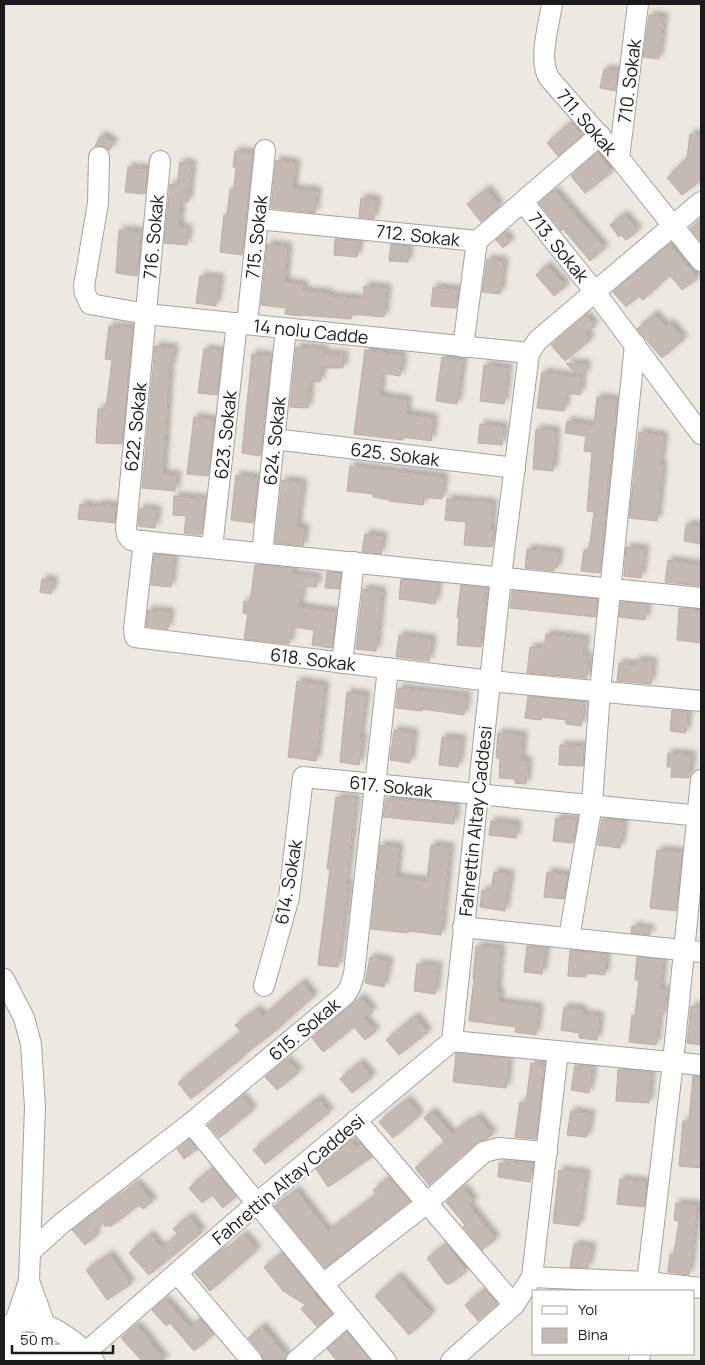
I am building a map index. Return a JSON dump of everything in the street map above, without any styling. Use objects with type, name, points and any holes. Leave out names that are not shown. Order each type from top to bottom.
[{"type":"street","name":"711. Sokak","points":[[552,4],[544,70],[619,158],[701,261]]},
{"type":"street","name":"710. Sokak","points":[[619,158],[638,4]]},
{"type":"street","name":"712. Sokak","points":[[258,219],[477,241],[600,136]]},
{"type":"street","name":"715. Sokak","points":[[242,323],[258,219],[265,150]]},
{"type":"street","name":"14 nolu Cadde","points":[[99,157],[98,202],[84,286],[87,299],[94,306],[146,314],[529,353]]},
{"type":"street","name":"716. Sokak","points":[[146,314],[160,161]]},
{"type":"street","name":"713. Sokak","points":[[523,202],[635,344],[701,434]]},
{"type":"street","points":[[529,353],[538,340],[701,202]]},
{"type":"street","points":[[463,347],[477,241]]},
{"type":"street","name":"622. Sokak","points":[[135,637],[138,540],[127,535],[126,528],[146,314]]},
{"type":"street","name":"623. Sokak","points":[[212,548],[242,323]]},
{"type":"street","name":"624. Sokak","points":[[262,553],[286,329]]},
{"type":"street","points":[[568,938],[592,804],[600,691],[635,344]]},
{"type":"street","name":"Fahrettin Altay Caddesi","points":[[90,1357],[178,1274],[257,1204],[452,1041],[501,577],[529,353]]},
{"type":"street","name":"625. Sokak","points":[[274,440],[515,468]]},
{"type":"street","points":[[138,540],[701,598]]},
{"type":"street","points":[[342,663],[354,562]]},
{"type":"street","name":"618. Sokak","points":[[135,637],[490,681],[701,701]]},
{"type":"street","name":"615. Sokak","points":[[30,1252],[62,1223],[191,1123],[345,995],[350,987],[354,974],[388,668]]},
{"type":"street","name":"617. Sokak","points":[[303,777],[700,815]]},
{"type":"street","name":"614. Sokak","points":[[264,986],[289,897],[303,777]]},
{"type":"street","points":[[647,1287],[673,1062],[693,951],[701,780]]},
{"type":"street","points":[[463,927],[693,951]]},
{"type":"street","points":[[4,979],[24,1018],[31,1044],[34,1073],[35,1107],[29,1281],[45,1325],[46,1339],[42,1354]]},
{"type":"street","points":[[452,1041],[701,1064]]},
{"type":"street","points":[[451,1361],[514,1305],[532,1277],[558,1051]]},
{"type":"street","points":[[356,1120],[514,1305]]},
{"type":"street","points":[[191,1123],[386,1361]]},
{"type":"street","points":[[323,1284],[427,1203],[484,1152],[499,1148],[547,1152]]},
{"type":"street","points":[[178,1274],[252,1361]]},
{"type":"street","points":[[532,1277],[647,1287],[701,1288]]},
{"type":"street","points":[[29,1281],[6,1321],[10,1338],[8,1352],[90,1357]]},
{"type":"street","points":[[296,1361],[348,1315]]},
{"type":"street","points":[[6,1321],[32,1321],[45,1325],[59,1332],[90,1357]]},
{"type":"building","points":[[649,15],[664,17],[659,59],[643,57]]},
{"type":"building","points":[[604,69],[618,71],[615,91],[600,88]]},
{"type":"building","points":[[571,122],[582,135],[558,156],[547,143]]},
{"type":"building","points":[[690,134],[701,135],[701,180],[682,195],[667,178],[687,158]]},
{"type":"building","points":[[101,135],[114,142],[109,151],[105,147],[95,146]]},
{"type":"building","points":[[235,151],[253,153],[242,255],[220,252],[224,215],[227,215],[230,189],[234,189],[236,167],[233,167]]},
{"type":"building","points":[[597,153],[612,172],[585,193],[571,176]]},
{"type":"building","points":[[276,160],[296,163],[293,189],[317,191],[315,213],[271,208]]},
{"type":"building","points":[[180,162],[192,164],[188,202],[181,202],[179,228],[188,228],[187,245],[164,243],[170,184],[177,185]]},
{"type":"building","points":[[128,167],[147,169],[145,194],[125,192]]},
{"type":"building","points":[[487,189],[500,206],[481,222],[467,204]]},
{"type":"building","points":[[554,190],[605,248],[590,261],[563,229],[561,231],[539,203]]},
{"type":"building","points":[[361,198],[377,200],[374,219],[359,217]]},
{"type":"building","points":[[624,214],[638,231],[626,240],[621,235],[619,237],[610,225]]},
{"type":"building","points":[[701,220],[701,242],[690,228]]},
{"type":"building","points":[[119,230],[141,232],[137,276],[116,273]]},
{"type":"building","points":[[504,233],[511,241],[503,248],[496,240]]},
{"type":"building","points":[[335,239],[359,241],[357,257],[334,255]]},
{"type":"building","points":[[267,244],[288,247],[285,282],[304,285],[303,291],[329,293],[329,296],[363,299],[364,286],[387,288],[384,317],[352,314],[351,319],[301,316],[285,314],[286,308],[261,305]]},
{"type":"building","points":[[391,244],[409,246],[408,262],[389,261]]},
{"type":"building","points":[[669,244],[698,278],[682,290],[670,275],[643,300],[639,296],[626,307],[613,292]]},
{"type":"building","points":[[487,259],[504,261],[500,294],[482,292]]},
{"type":"building","points":[[547,265],[566,286],[554,296],[536,275]]},
{"type":"building","points":[[200,276],[220,278],[216,306],[196,303]]},
{"type":"building","points":[[433,287],[458,290],[456,308],[431,306]]},
{"type":"building","points":[[654,314],[665,326],[670,323],[684,339],[662,358],[637,329]]},
{"type":"building","points":[[586,315],[595,326],[586,333],[591,339],[565,361],[551,345]]},
{"type":"building","points":[[109,326],[133,328],[122,444],[96,443],[98,409],[106,409],[112,360],[105,359]]},
{"type":"building","points":[[155,346],[174,348],[172,364],[170,364],[163,474],[177,475],[175,491],[142,488]]},
{"type":"building","points":[[296,347],[324,349],[323,354],[344,354],[343,368],[322,368],[320,382],[310,381],[308,408],[290,407]]},
{"type":"building","points":[[204,349],[222,351],[217,395],[198,393]]},
{"type":"building","points":[[365,350],[403,356],[400,376],[382,373],[380,396],[408,400],[406,414],[434,418],[431,441],[403,437],[403,440],[354,434]]},
{"type":"building","points":[[252,354],[271,356],[260,456],[242,453]]},
{"type":"building","points":[[442,357],[463,360],[457,404],[436,401]]},
{"type":"building","points":[[566,363],[586,364],[585,375],[576,374]]},
{"type":"building","points":[[484,365],[508,368],[504,404],[480,401]]},
{"type":"building","points":[[542,372],[582,378],[580,395],[566,393],[564,411],[537,408]]},
{"type":"building","points":[[597,397],[617,400],[600,573],[581,571],[584,550],[589,550],[594,512],[587,511],[592,452],[584,451],[586,436],[565,433],[567,421],[594,425]]},
{"type":"building","points":[[194,417],[214,420],[208,476],[187,474]]},
{"type":"building","points":[[480,424],[504,427],[502,445],[478,443]]},
{"type":"building","points":[[536,429],[556,431],[553,471],[533,469]]},
{"type":"building","points":[[639,432],[664,436],[660,465],[663,465],[657,521],[629,518]]},
{"type":"building","points":[[350,466],[444,477],[442,499],[424,497],[423,505],[389,501],[373,497],[373,494],[347,491]]},
{"type":"building","points":[[236,475],[258,478],[253,523],[231,520]]},
{"type":"building","points":[[282,480],[303,483],[297,527],[305,528],[303,546],[275,543]]},
{"type":"building","points":[[174,496],[206,499],[201,535],[184,533],[186,516],[173,515]]},
{"type":"building","points":[[447,499],[493,503],[492,547],[464,545],[466,522],[445,520]]},
{"type":"building","points":[[80,504],[98,507],[98,504],[116,506],[115,523],[78,519]]},
{"type":"building","points":[[140,508],[157,510],[155,528],[138,526]]},
{"type":"building","points":[[686,524],[701,526],[701,544],[684,541]]},
{"type":"building","points":[[365,534],[383,536],[381,554],[362,552]]},
{"type":"building","points":[[626,547],[645,549],[641,578],[624,576]]},
{"type":"building","points":[[527,549],[559,552],[557,568],[554,568],[554,571],[525,568]]},
{"type":"building","points":[[154,554],[174,556],[171,587],[151,585]]},
{"type":"building","points":[[668,560],[701,565],[701,586],[665,582]]},
{"type":"building","points":[[255,565],[293,568],[292,574],[318,577],[316,587],[303,586],[299,607],[336,612],[332,648],[312,645],[314,630],[292,627],[289,644],[244,639],[248,614],[243,613],[244,601],[250,602]]},
{"type":"building","points":[[327,572],[341,573],[339,589],[325,588]]},
{"type":"building","points":[[42,579],[54,581],[51,594],[40,592]]},
{"type":"building","points":[[401,579],[438,583],[435,604],[399,599]]},
{"type":"building","points":[[461,585],[486,588],[481,647],[457,645],[459,617],[457,617]]},
{"type":"building","points":[[363,589],[382,591],[376,651],[356,649]]},
{"type":"building","points":[[512,591],[597,599],[596,617],[510,608]]},
{"type":"building","points":[[621,602],[647,604],[645,620],[619,617]]},
{"type":"building","points":[[679,608],[701,610],[701,643],[677,640]]},
{"type":"building","points":[[148,610],[170,612],[168,629],[146,626]]},
{"type":"building","points":[[546,634],[586,639],[583,655],[589,656],[587,678],[527,673],[530,647],[544,648]]},
{"type":"building","points":[[399,635],[432,639],[429,661],[396,657]]},
{"type":"building","points":[[636,660],[653,661],[651,684],[617,681],[619,663],[635,665]]},
{"type":"building","points":[[297,681],[325,685],[316,761],[288,757]]},
{"type":"building","points":[[398,688],[467,696],[464,715],[422,709],[422,711],[396,708]]},
{"type":"building","points":[[347,692],[366,695],[360,737],[363,737],[359,765],[340,762]]},
{"type":"building","points":[[528,696],[584,702],[581,726],[566,724],[566,720],[542,717],[541,720],[525,718]]},
{"type":"building","points":[[672,710],[688,712],[686,733],[670,731]]},
{"type":"building","points":[[394,730],[414,733],[410,763],[390,760]]},
{"type":"building","points":[[498,733],[523,735],[521,760],[528,761],[526,784],[515,783],[515,779],[499,778],[500,758],[496,758]]},
{"type":"building","points":[[442,737],[462,739],[458,767],[439,765]]},
{"type":"building","points":[[560,745],[584,746],[583,766],[559,765]]},
{"type":"building","points":[[668,753],[692,755],[689,778],[671,777],[672,767],[667,767]]},
{"type":"building","points":[[336,797],[356,799],[346,885],[349,885],[338,967],[318,965],[330,870],[327,869]]},
{"type":"building","points":[[386,798],[456,806],[454,824],[383,817]]},
{"type":"building","points":[[556,818],[577,820],[573,843],[553,841]]},
{"type":"building","points":[[602,819],[624,822],[620,848],[597,845]]},
{"type":"building","points":[[491,821],[517,824],[516,838],[489,835]]},
{"type":"building","points":[[380,845],[399,847],[396,877],[427,881],[431,845],[450,847],[441,935],[371,929]]},
{"type":"building","points":[[657,850],[682,852],[676,911],[650,908]]},
{"type":"building","points":[[494,872],[510,874],[505,911],[480,907],[482,890],[491,891]]},
{"type":"building","points":[[547,872],[568,875],[564,899],[544,897]]},
{"type":"building","points":[[632,926],[650,929],[650,935],[631,933]]},
{"type":"building","points":[[476,946],[501,948],[497,991],[500,992],[499,1002],[539,1007],[536,1035],[515,1032],[516,1027],[469,1021]]},
{"type":"building","points":[[527,946],[546,948],[542,974],[524,972]]},
{"type":"building","points":[[570,950],[606,954],[605,975],[586,973],[585,977],[568,976]]},
{"type":"building","points":[[370,957],[389,961],[384,987],[365,983]]},
{"type":"building","points":[[637,957],[663,960],[660,990],[666,990],[664,1014],[659,1014],[656,1045],[629,1042],[632,1015],[635,1016],[639,980],[635,980]]},
{"type":"building","points":[[417,964],[438,966],[435,994],[414,991]]},
{"type":"building","points":[[302,982],[314,996],[274,1032],[191,1099],[178,1083],[241,1032],[235,1025],[257,1009],[263,1016]]},
{"type":"building","points":[[361,997],[373,1011],[364,1018],[376,1031],[365,1040],[354,1027],[323,1052],[312,1038]]},
{"type":"building","points":[[691,1006],[701,1007],[701,1045],[687,1043]]},
{"type":"building","points":[[564,1007],[582,1009],[582,1014],[600,1016],[597,1040],[579,1038],[579,1033],[561,1030]]},
{"type":"building","points":[[415,1016],[428,1032],[399,1055],[386,1040]]},
{"type":"building","points":[[456,1053],[509,1058],[506,1088],[453,1082]]},
{"type":"building","points":[[287,1059],[299,1072],[277,1090],[265,1077]]},
{"type":"building","points":[[360,1062],[372,1077],[352,1093],[340,1079]]},
{"type":"building","points":[[531,1063],[544,1065],[536,1139],[515,1137],[520,1102],[526,1103]]},
{"type":"building","points":[[575,1065],[593,1067],[589,1093],[571,1090]]},
{"type":"building","points":[[618,1069],[651,1072],[649,1103],[616,1101]]},
{"type":"building","points":[[693,1076],[701,1077],[701,1168],[679,1166],[683,1121],[689,1121]]},
{"type":"building","points":[[242,1096],[253,1110],[219,1138],[208,1125]]},
{"type":"building","points":[[318,1098],[330,1112],[265,1164],[253,1150]]},
{"type":"building","points":[[407,1099],[420,1115],[393,1138],[379,1122]]},
{"type":"building","points":[[432,1111],[452,1134],[467,1121],[469,1123],[477,1116],[493,1134],[476,1143],[429,1185],[415,1168],[445,1142],[424,1118]]},
{"type":"building","points":[[571,1111],[591,1114],[587,1137],[567,1135]]},
{"type":"building","points":[[189,1139],[197,1149],[184,1159],[177,1149]]},
{"type":"building","points":[[351,1140],[356,1147],[360,1143],[372,1157],[328,1187],[316,1169]]},
{"type":"building","points":[[510,1161],[532,1163],[530,1182],[498,1177],[499,1163],[510,1165]]},
{"type":"building","points":[[212,1168],[236,1196],[223,1208],[212,1195],[202,1203],[189,1188]]},
{"type":"building","points":[[559,1170],[586,1173],[579,1226],[553,1223]]},
{"type":"building","points":[[389,1177],[410,1201],[325,1268],[274,1206],[296,1190],[328,1231],[377,1194],[373,1190]]},
{"type":"building","points":[[620,1179],[647,1182],[644,1207],[617,1204]]},
{"type":"building","points":[[136,1182],[153,1201],[143,1209],[139,1205],[110,1227],[108,1225],[106,1227],[103,1223],[94,1230],[97,1235],[85,1245],[72,1230],[117,1196],[118,1198]]},
{"type":"building","points":[[463,1187],[474,1201],[469,1205],[496,1239],[482,1250],[446,1202]]},
{"type":"building","points":[[676,1203],[698,1205],[689,1275],[668,1272],[670,1254],[674,1254],[679,1221],[674,1220]]},
{"type":"building","points":[[189,1216],[202,1232],[149,1275],[129,1253],[150,1234],[162,1248],[178,1234],[173,1229]]},
{"type":"building","points":[[244,1234],[257,1250],[210,1291],[195,1273],[221,1250],[223,1252]]},
{"type":"building","points":[[446,1244],[467,1271],[450,1284],[445,1283],[427,1258]]},
{"type":"building","points":[[574,1244],[592,1247],[588,1268],[570,1267]]},
{"type":"building","points":[[282,1253],[332,1314],[317,1327],[301,1309],[306,1305],[283,1291],[264,1267]]},
{"type":"building","points":[[110,1254],[131,1284],[107,1300],[86,1270]]},
{"type":"building","points":[[398,1276],[432,1314],[409,1335],[375,1296]]},
{"type":"building","points":[[485,1289],[497,1304],[478,1321],[465,1305]]},
{"type":"building","points":[[165,1299],[190,1327],[200,1319],[214,1334],[194,1351],[170,1323],[166,1326],[152,1310]]},
{"type":"building","points":[[136,1325],[166,1361],[142,1361],[121,1338]]},
{"type":"building","points":[[262,1326],[286,1355],[284,1361],[264,1361],[261,1353],[248,1338]]},
{"type":"building","points":[[347,1332],[371,1361],[337,1361],[327,1349]]}]
